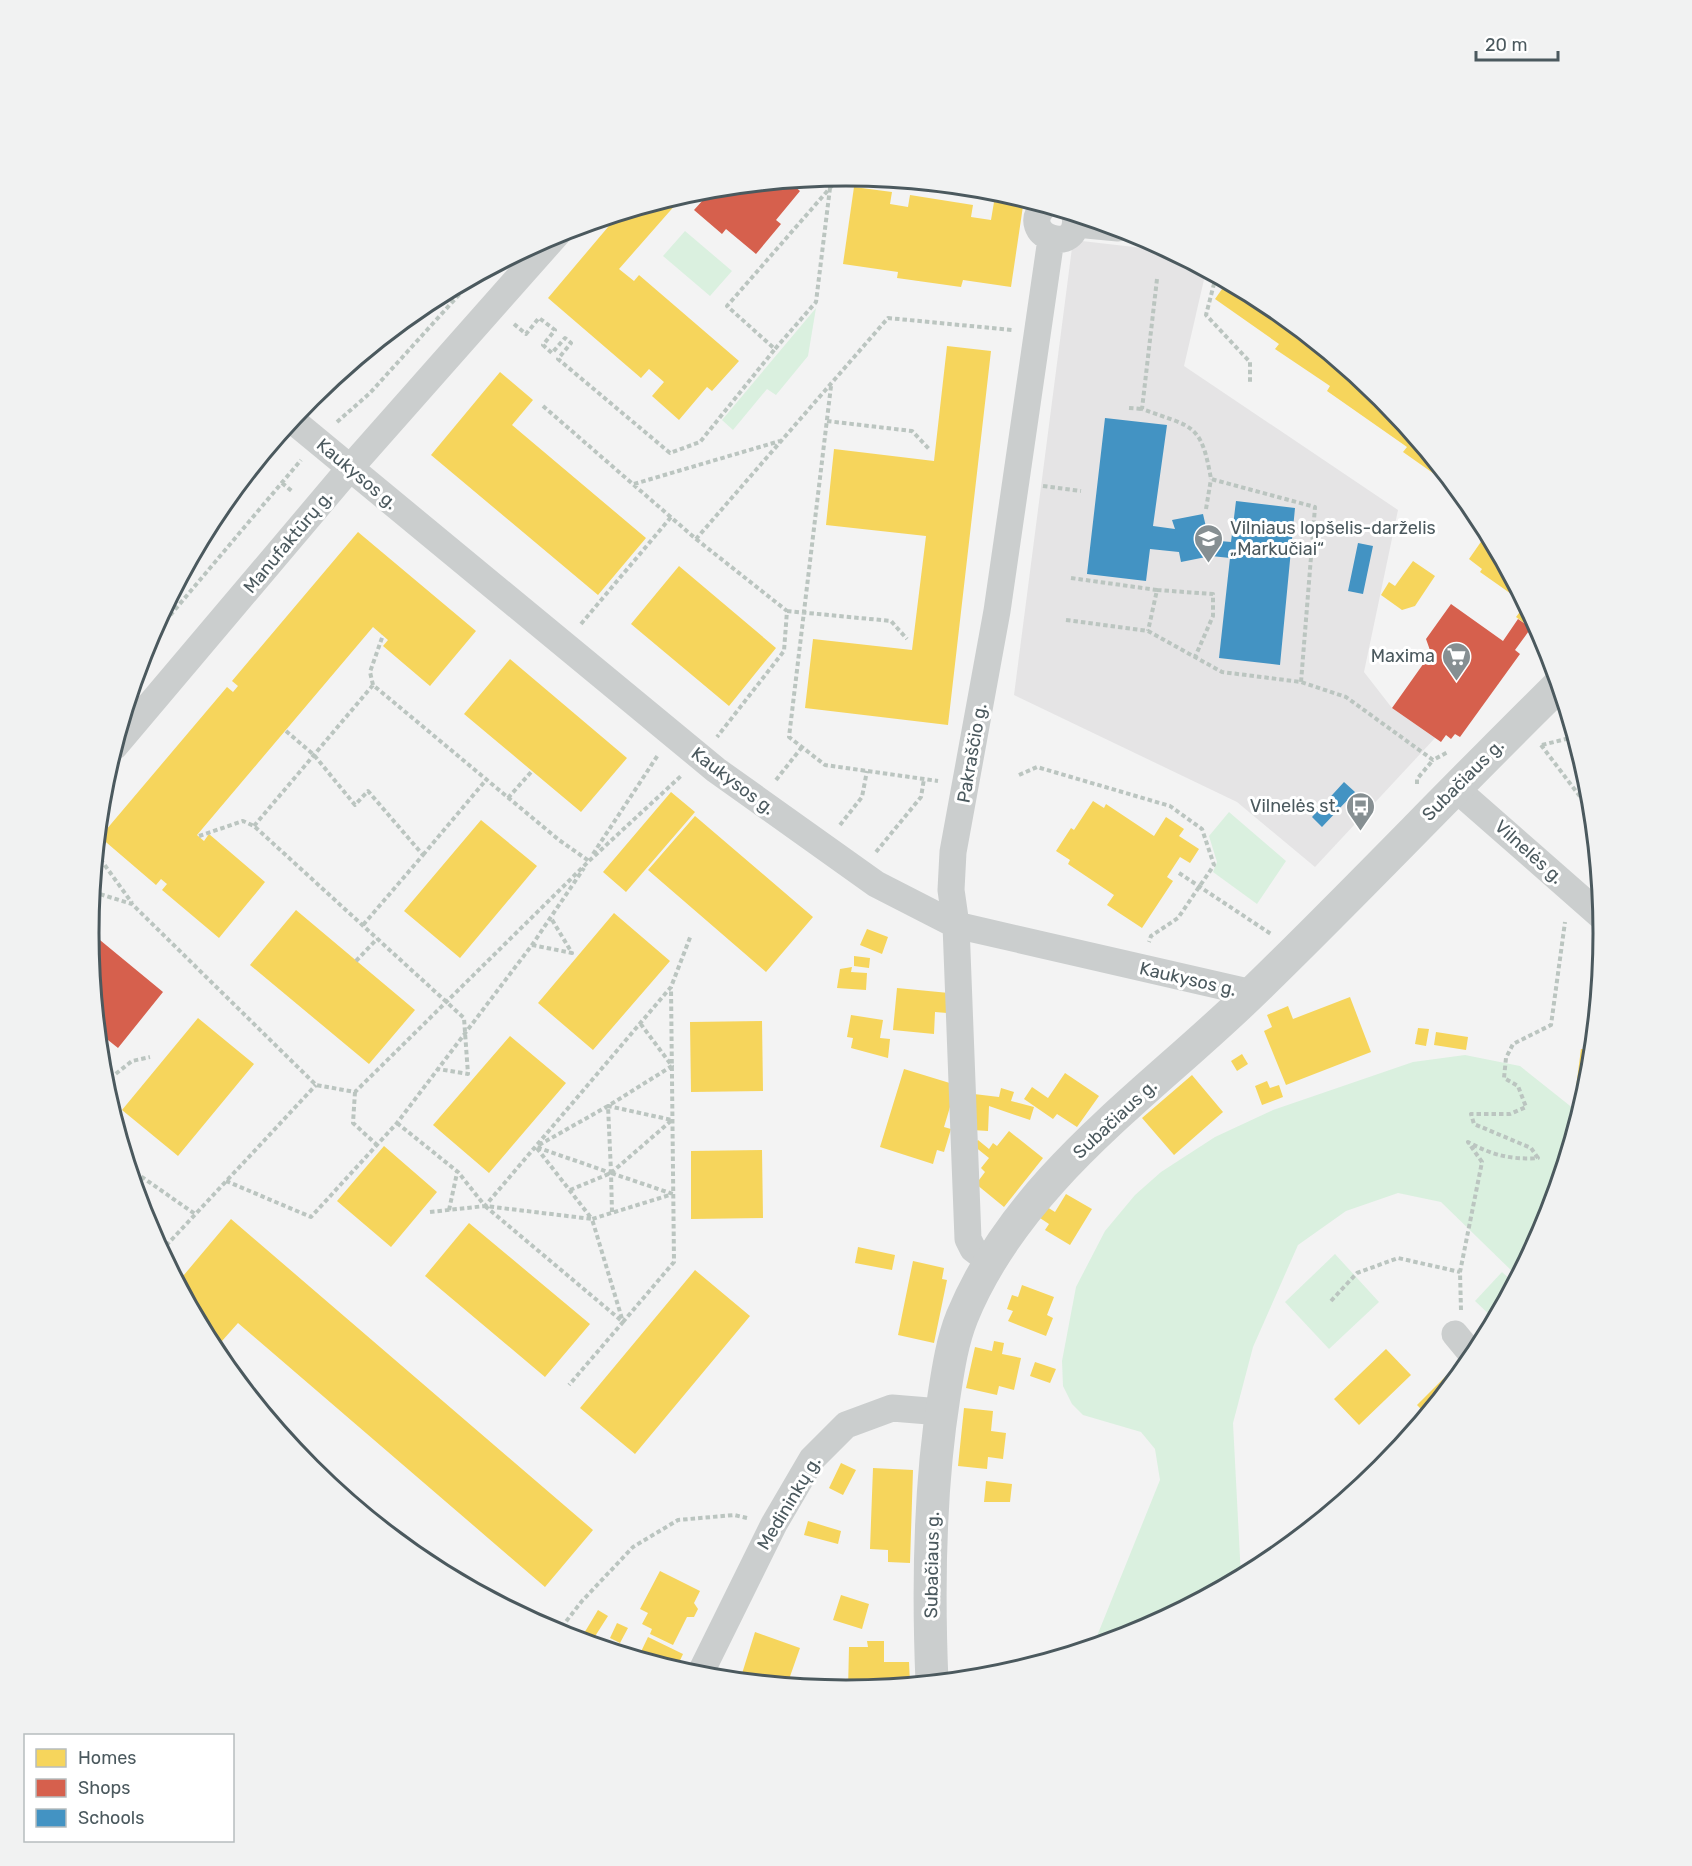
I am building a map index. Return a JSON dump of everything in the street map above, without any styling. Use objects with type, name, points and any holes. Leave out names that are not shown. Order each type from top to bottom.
[{"type":"street","points":[[1040,211],[1037,222],[1044,235],[1051,239],[1064,238],[1069,235],[1074,222]]},
{"type":"street","name":"Pakraščio g.","points":[[989,1261],[973,1249],[968,1239],[956,925],[951,891],[953,852],[997,611],[1051,239]]},
{"type":"street","name":"Manufaktūrų g.","points":[[126,733],[350,468],[542,251]]},
{"type":"street","name":"Kaukysos g.","points":[[298,425],[701,758],[859,872],[911,903],[956,925],[1252,993]]},
{"type":"street","name":"Subačiaus g.","points":[[932,1675],[932,1519],[941,1412],[949,1361],[960,1320],[989,1261],[1040,1191],[1252,993],[1553,692]]},
{"type":"street","name":"Vilnelės g.","points":[[1466,777],[1576,895],[1592,909]]},
{"type":"street","points":[[1455,1334],[1467,1348]]},
{"type":"street","name":"Medininkų g.","points":[[704,1667],[774,1524],[812,1459],[846,1425],[892,1408],[941,1412]]},
{"type":"path","points":[[775,350],[727,306],[830,188]]},
{"type":"path","points":[[494,306],[526,334],[539,318],[555,330],[543,345],[552,353],[565,338],[571,343],[558,359],[670,453],[700,442],[816,302],[830,188]]},
{"type":"path","points":[[1142,409],[1157,279]]},
{"type":"path","points":[[1214,283],[1206,315],[1250,362],[1250,382]]},
{"type":"path","points":[[696,539],[888,318],[1036,333]]},
{"type":"path","points":[[831,384],[789,737],[825,765],[966,784]]},
{"type":"path","points":[[543,406],[696,539],[787,611],[891,621],[907,639]]},
{"type":"path","points":[[1129,408],[1142,409],[1193,427],[1206,448],[1211,479],[1206,509]]},
{"type":"path","points":[[827,421],[912,431],[930,450]]},
{"type":"path","points":[[634,484],[782,441]]},
{"type":"path","points":[[1211,479],[1315,507],[1301,682]]},
{"type":"path","points":[[1015,483],[1082,491]]},
{"type":"path","points":[[564,645],[671,517]]},
{"type":"path","points":[[1071,578],[1157,590],[1213,594],[1213,616],[1195,657]]},
{"type":"path","points":[[1148,631],[1157,590]]},
{"type":"path","points":[[377,1144],[353,1123],[355,1092],[589,861],[701,758],[784,651],[787,611]]},
{"type":"path","points":[[1066,620],[1148,631],[1222,672],[1301,682],[1346,697],[1432,760],[1449,751],[1457,752],[1466,777]]},
{"type":"path","points":[[383,635],[370,672],[373,685],[558,840],[589,861]]},
{"type":"path","points":[[254,826],[373,685]]},
{"type":"path","points":[[286,731],[314,755],[355,805],[368,791],[423,855]]},
{"type":"path","points":[[226,1181],[311,1217],[397,1123],[532,945],[671,734]]},
{"type":"path","points":[[1541,746],[1568,739]]},
{"type":"path","points":[[1536,742],[1581,796]]},
{"type":"path","points":[[760,801],[801,747]]},
{"type":"path","points":[[1019,775],[1037,767],[1170,806],[1202,829],[1214,865],[1178,918],[1151,936],[1143,969]]},
{"type":"path","points":[[508,798],[532,771]]},
{"type":"path","points":[[823,847],[862,797],[867,771]]},
{"type":"path","points":[[859,872],[921,797],[924,779]]},
{"type":"path","points":[[363,925],[486,780]]},
{"type":"path","points":[[199,836],[243,821],[254,826],[446,1000],[464,1018],[468,1074],[438,1069]]},
{"type":"path","points":[[103,863],[132,904],[316,1085],[355,1092]]},
{"type":"path","points":[[1179,873],[1295,950]]},
{"type":"path","points":[[101,894],[132,904]]},
{"type":"path","points":[[1455,1334],[1462,1305],[1460,1272],[1482,1162],[1468,1142],[1490,1154],[1514,1160],[1538,1158],[1531,1148],[1474,1124],[1471,1114],[1510,1114],[1526,1107],[1518,1086],[1504,1078],[1506,1058],[1513,1044],[1551,1025],[1564,925],[1576,895]]},
{"type":"path","points":[[532,945],[572,953],[551,918]]},
{"type":"path","points":[[485,1206],[671,987],[691,934]]},
{"type":"path","points":[[356,961],[377,939]]},
{"type":"path","points":[[569,1385],[674,1262],[671,987]]},
{"type":"path","points":[[640,1023],[672,1066]]},
{"type":"path","points":[[113,1076],[132,1061],[150,1057]]},
{"type":"path","points":[[536,1147],[672,1066]]},
{"type":"path","points":[[167,1244],[316,1085]]},
{"type":"path","points":[[608,1106],[672,1120]]},
{"type":"path","points":[[608,1106],[612,1212]]},
{"type":"path","points":[[570,1190],[611,1173],[672,1120]]},
{"type":"path","points":[[397,1123],[458,1172],[485,1206],[623,1322]]},
{"type":"path","points":[[536,1147],[673,1194]]},
{"type":"path","points":[[536,1147],[592,1219],[623,1322]]},
{"type":"path","points":[[450,1210],[458,1172]]},
{"type":"path","points":[[140,1175],[195,1214]]},
{"type":"path","points":[[430,1212],[485,1206],[592,1219],[673,1194]]},
{"type":"path","points":[[1331,1300],[1358,1273],[1398,1258],[1460,1272]]},
{"type":"path","points":[[564,1624],[582,1601],[633,1547],[678,1520],[734,1515],[774,1524]]},
{"type":"shaded area","name":"Vilniaus lopšelis-darželis „Markučiai“","points":[[1073,240],[1143,248],[1204,278],[1184,366],[1398,510],[1364,672],[1392,708],[1435,738],[1315,867],[1237,802],[1014,695]]},
{"type":"green space","points":[[685,231],[732,271],[710,296],[663,256]]},
{"type":"green space","points":[[816,308],[808,356],[776,395],[767,389],[733,430],[722,420]]},
{"type":"green space","points":[[1229,812],[1286,861],[1257,904],[1213,872],[1217,862],[1209,836]]},
{"type":"green space","points":[[1465,1055],[1520,1066],[1572,1108],[1553,1173],[1536,1219],[1512,1271],[1441,1202],[1398,1193],[1346,1211],[1298,1245],[1253,1347],[1233,1423],[1240,1567],[1176,1603],[1097,1636],[1160,1480],[1155,1449],[1141,1432],[1083,1415],[1072,1404],[1063,1386],[1062,1361],[1076,1287],[1105,1231],[1135,1195],[1161,1172],[1215,1137],[1273,1110],[1413,1062]]},
{"type":"green space","points":[[1335,1254],[1379,1302],[1329,1349],[1285,1302]]},
{"type":"green space","points":[[1502,1272],[1508,1278],[1489,1314],[1475,1301]]},
{"type":"building: Homes","points":[[854,187],[892,192],[890,204],[908,207],[910,195],[973,205],[971,217],[991,220],[994,202],[1023,207],[1011,287],[963,280],[961,287],[897,278],[898,272],[843,264]]},
{"type":"building: Homes","points":[[674,206],[619,269],[634,281],[639,275],[739,361],[712,391],[707,387],[679,420],[652,396],[664,382],[649,369],[641,378],[548,298],[610,225]]},
{"type":"building: Homes","points":[[1223,288],[1301,340],[1339,371],[1374,405],[1408,440],[1438,476],[1403,452],[1407,447],[1327,391],[1330,386],[1275,349],[1279,344],[1215,299]]},
{"type":"building: Homes","points":[[947,346],[991,351],[948,725],[805,708],[813,639],[912,650],[926,536],[826,525],[834,449],[934,461]]},
{"type":"building: Homes","points":[[500,372],[533,400],[512,425],[646,538],[598,595],[431,455]]},
{"type":"building: Homes","points":[[358,532],[476,631],[430,686],[383,646],[388,640],[373,627],[197,835],[204,841],[209,834],[265,882],[219,938],[162,890],[167,884],[161,879],[156,885],[105,841],[106,830],[227,687],[233,692],[238,686],[232,681]]},
{"type":"building: Homes","points":[[1481,541],[1511,594],[1480,572],[1482,569],[1469,559]]},
{"type":"building: Homes","points":[[1413,561],[1435,576],[1415,606],[1402,610],[1381,595],[1389,582],[1395,586]]},
{"type":"building: Homes","points":[[679,566],[776,648],[729,706],[631,624]]},
{"type":"building: Homes","points":[[1520,612],[1525,624],[1516,617]]},
{"type":"building: Homes","points":[[510,659],[627,758],[581,812],[464,714]]},
{"type":"building: Homes","points":[[671,792],[695,812],[626,892],[603,872]]},
{"type":"building: Homes","points":[[1093,801],[1104,808],[1106,804],[1154,836],[1166,817],[1184,829],[1179,836],[1199,849],[1190,863],[1180,857],[1167,877],[1173,881],[1142,928],[1107,905],[1114,895],[1068,864],[1070,860],[1056,851],[1071,828],[1074,830]]},
{"type":"building: Homes","points":[[695,816],[813,917],[766,972],[648,870]]},
{"type":"building: Homes","points":[[481,820],[537,866],[460,958],[404,911]]},
{"type":"building: Homes","points":[[296,910],[415,1010],[369,1064],[250,965]]},
{"type":"building: Homes","points":[[614,913],[670,961],[593,1050],[538,1003]]},
{"type":"building: Homes","points":[[867,929],[888,937],[882,954],[860,945]]},
{"type":"building: Homes","points":[[854,956],[870,958],[869,968],[854,966]]},
{"type":"building: Homes","points":[[852,967],[851,972],[867,973],[866,990],[837,988],[840,969]]},
{"type":"building: Homes","points":[[897,988],[949,993],[947,1013],[935,1012],[934,1034],[893,1030]]},
{"type":"building: Homes","points":[[1350,997],[1371,1052],[1286,1085],[1264,1031],[1272,1027],[1267,1015],[1288,1006],[1293,1019]]},
{"type":"building: Homes","points":[[851,1015],[883,1020],[880,1038],[890,1039],[888,1058],[851,1048],[853,1038],[847,1037]]},
{"type":"building: Homes","points":[[198,1018],[254,1064],[178,1156],[122,1110]]},
{"type":"building: Homes","points":[[762,1021],[763,1091],[691,1092],[690,1022]]},
{"type":"building: Homes","points":[[1418,1028],[1429,1029],[1426,1046],[1415,1044]]},
{"type":"building: Homes","points":[[1436,1032],[1468,1037],[1466,1050],[1434,1045]]},
{"type":"building: Homes","points":[[510,1036],[566,1083],[489,1173],[433,1125]]},
{"type":"building: Homes","points":[[1581,1049],[1584,1050],[1575,1097]]},
{"type":"building: Homes","points":[[1242,1054],[1248,1064],[1237,1071],[1231,1061]]},
{"type":"building: Homes","points":[[904,1069],[953,1084],[953,1097],[944,1127],[951,1129],[944,1152],[937,1150],[933,1164],[880,1147]]},
{"type":"building: Homes","points":[[1065,1073],[1099,1096],[1077,1127],[1057,1114],[1053,1119],[1024,1099],[1032,1087],[1048,1098]]},
{"type":"building: Homes","points":[[1192,1075],[1223,1112],[1174,1155],[1142,1118]]},
{"type":"building: Homes","points":[[1267,1081],[1270,1088],[1279,1085],[1283,1097],[1262,1105],[1255,1086]]},
{"type":"building: Homes","points":[[1001,1088],[1014,1092],[1011,1101],[1034,1107],[1030,1120],[989,1106],[988,1131],[972,1130],[974,1094],[999,1097]]},
{"type":"building: Homes","points":[[1009,1131],[1043,1158],[1004,1207],[976,1184],[985,1172],[981,1168],[989,1158],[974,1146],[978,1140],[989,1149],[993,1143],[997,1146]]},
{"type":"building: Homes","points":[[384,1146],[437,1192],[391,1247],[337,1201]]},
{"type":"building: Homes","points":[[762,1150],[763,1218],[691,1219],[691,1151]]},
{"type":"building: Homes","points":[[1066,1194],[1092,1209],[1070,1245],[1045,1230],[1049,1224],[1040,1218],[1047,1207],[1055,1212]]},
{"type":"building: Homes","points":[[231,1219],[593,1530],[545,1587],[238,1323],[221,1342],[183,1276]]},
{"type":"building: Homes","points":[[469,1223],[590,1324],[545,1377],[425,1276]]},
{"type":"building: Homes","points":[[858,1247],[895,1255],[892,1270],[855,1263]]},
{"type":"building: Homes","points":[[913,1261],[944,1268],[942,1279],[947,1280],[934,1343],[898,1335]]},
{"type":"building: Homes","points":[[695,1270],[750,1316],[635,1454],[580,1408]]},
{"type":"building: Homes","points":[[1022,1285],[1054,1297],[1047,1315],[1053,1318],[1046,1336],[1008,1321],[1013,1311],[1007,1309],[1012,1295],[1018,1297]]},
{"type":"building: Homes","points":[[994,1341],[1004,1343],[1002,1354],[1021,1358],[1014,1390],[999,1386],[997,1395],[966,1388],[975,1347],[992,1351]]},
{"type":"building: Homes","points":[[1386,1349],[1411,1375],[1359,1425],[1334,1399]]},
{"type":"building: Homes","points":[[1035,1362],[1056,1369],[1050,1383],[1030,1376]]},
{"type":"building: Homes","points":[[1451,1371],[1421,1409],[1417,1405]]},
{"type":"building: Homes","points":[[964,1408],[993,1411],[991,1431],[1006,1433],[1003,1459],[988,1457],[987,1469],[958,1466]]},
{"type":"building: Homes","points":[[841,1463],[856,1470],[843,1495],[829,1488]]},
{"type":"building: Homes","points":[[873,1468],[913,1470],[910,1563],[888,1562],[888,1550],[870,1549]]},
{"type":"building: Homes","points":[[986,1481],[1012,1484],[1010,1502],[984,1502]]},
{"type":"building: Homes","points":[[808,1521],[841,1531],[838,1544],[804,1535]]},
{"type":"building: Homes","points":[[660,1571],[700,1591],[694,1603],[698,1609],[694,1617],[687,1617],[673,1645],[650,1634],[652,1629],[642,1624],[648,1613],[640,1609]]},
{"type":"building: Homes","points":[[841,1595],[869,1604],[862,1629],[833,1620]]},
{"type":"building: Homes","points":[[598,1610],[608,1616],[595,1636],[585,1632]]},
{"type":"building: Homes","points":[[617,1623],[628,1628],[620,1643],[610,1638]]},
{"type":"building: Homes","points":[[755,1632],[800,1648],[790,1677],[742,1673]]},
{"type":"building: Homes","points":[[648,1637],[683,1654],[680,1661],[641,1651]]},
{"type":"building: Homes","points":[[867,1641],[884,1641],[884,1662],[909,1662],[910,1677],[848,1680],[849,1647],[868,1647]]},
{"type":"building: Shops","points":[[796,188],[800,191],[776,220],[781,224],[756,254],[726,229],[722,234],[694,210],[703,200],[748,192]]},
{"type":"building: Shops","name":"Maxima","points":[[1451,604],[1503,641],[1518,619],[1526,624],[1529,631],[1515,650],[1520,654],[1460,737],[1455,734],[1451,739],[1446,735],[1441,742],[1392,708],[1431,653],[1426,639]]},
{"type":"building: Shops","points":[[99,939],[163,992],[118,1048],[106,1039]]},
{"type":"building: Schools","points":[[1105,418],[1167,425],[1153,526],[1175,529],[1172,520],[1203,514],[1209,540],[1231,542],[1236,501],[1295,508],[1280,665],[1219,658],[1230,558],[1211,556],[1181,562],[1179,552],[1150,549],[1146,581],[1087,574]]},
{"type":"building: Schools","points":[[1358,543],[1373,546],[1363,594],[1348,591]]},
{"type":"building: Schools","points":[[1344,782],[1355,792],[1322,827],[1312,817]]},
{"type":"place","name":"Vilniaus lopšelis-darželis „Markučiai“","points":[[1209,564]]},
{"type":"place","name":"Maxima","points":[[1456,682]]},
{"type":"place","name":"Vilnelės st.","points":[[1361,832]]}]
